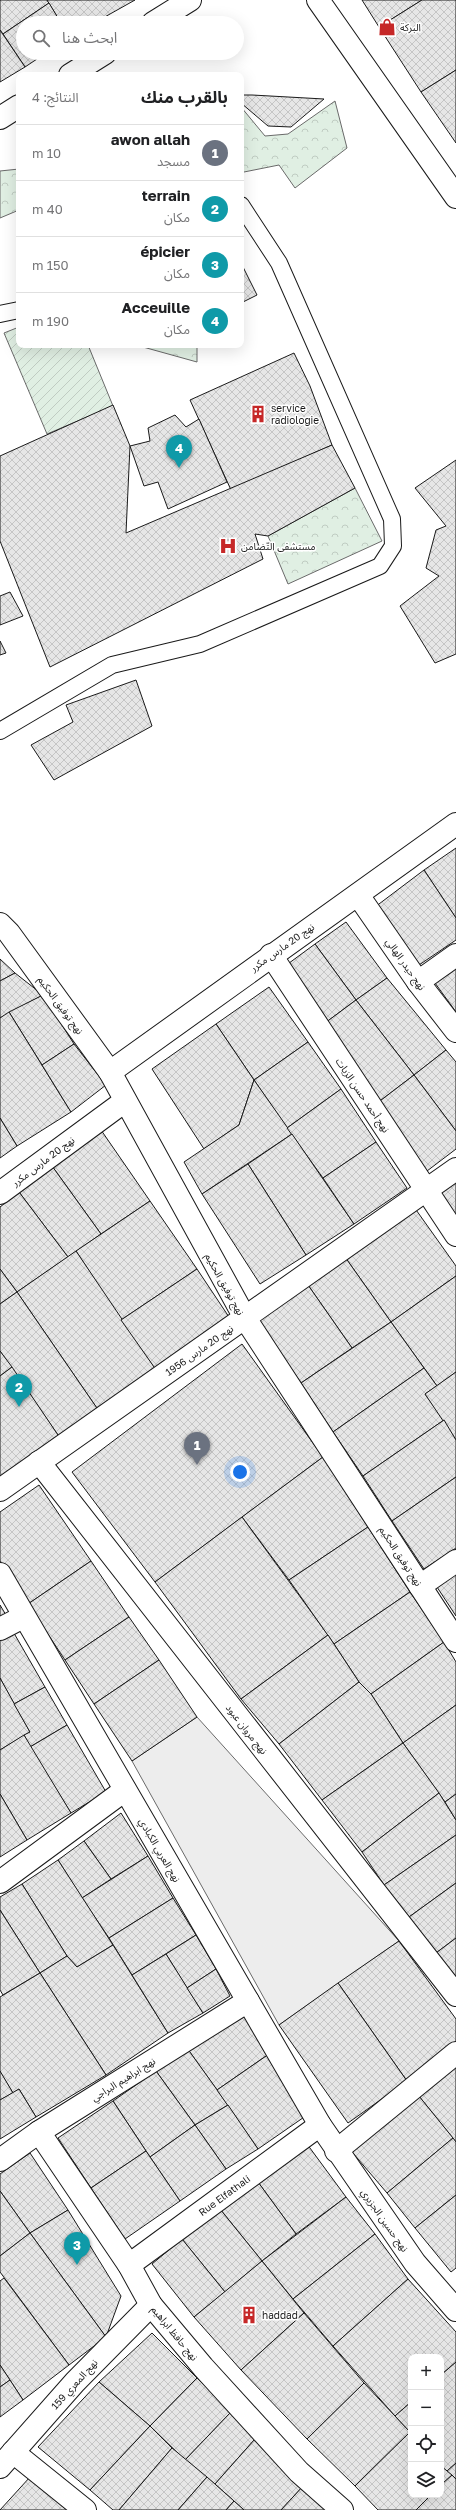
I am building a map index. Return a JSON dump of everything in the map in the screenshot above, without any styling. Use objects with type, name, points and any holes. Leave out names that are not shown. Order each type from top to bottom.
[{"type":"street","points":[[164,16],[190,0]]},
{"type":"street","points":[[318,0],[456,197]]},
{"type":"street","points":[[75,72],[94,60]]},
{"type":"street","points":[[0,118],[16,108]]},
{"type":"street","name":"نهج 20 مارس مكرر","points":[[110,1072],[271,955],[358,895],[456,824]]},
{"type":"street","name":"نهج حيدر الهالي","points":[[358,895],[418,982],[456,1031]]},
{"type":"street","name":"نهج توفيق الحكيم","points":[[0,924],[9,933],[110,1072],[245,1318],[456,1641]]},
{"type":"street","name":"نهج أحمد حسن الزيات","points":[[271,955],[456,1235]]},
{"type":"street","points":[[418,982],[456,956]]},
{"type":"street","name":"نهج 20 مارس مكرر","points":[[0,1193],[125,1100]]},
{"type":"street","name":"نهج 20 مارس 1956","points":[[0,1490],[456,1169]]},
{"type":"street","name":"نهج مروان عبود","points":[[39,1462],[456,1995]]},
{"type":"street","points":[[420,1586],[456,1561]]},
{"type":"street","name":"نهج العربي الكبادي","points":[[0,1574],[23,1618],[320,2125]]},
{"type":"street","points":[[0,1629],[23,1618]]},
{"type":"street","points":[[0,1882],[125,1790]]},
{"type":"street","name":"نهج ابراهيم البراجي","points":[[0,2160],[39,2132],[248,2001]]},
{"type":"street","points":[[336,2151],[456,2053]]},
{"type":"street","name":"نهج حسين الجزيري","points":[[320,2125],[336,2151],[415,2263],[456,2310]]},
{"type":"street","name":"Rue Elfathali","points":[[129,2265],[320,2125]]},
{"type":"street","name":"نهج حافظ ابراهيم","points":[[39,2132],[129,2265],[151,2305],[203,2367],[294,2466],[342,2510]]},
{"type":"street","name":"نهج المعري 159","points":[[7,2460],[116,2339],[151,2305]]},
{"type":"street","points":[[7,2460],[85,2510]]},
{"type":"lane","points":[[0,731],[112,665],[200,644],[380,566],[393,546],[392,519],[279,263],[244,210]]},
{"type":"lane","points":[[0,314],[16,311]]},
{"type":"green space","points":[[335,101],[347,148],[295,188],[279,165],[244,172],[244,111],[265,136],[288,134]]},
{"type":"green space","points":[[16,169],[16,211],[0,218],[0,171]]},
{"type":"green space","points":[[16,328],[16,348],[89,348],[113,406],[47,434],[4,333]]},
{"type":"green space","points":[[147,348],[197,348],[197,362]]},
{"type":"green space","points":[[355,488],[382,541],[288,584],[268,536]]},
{"type":"shaded area","points":[[197,1717],[399,1941],[279,2025],[132,1761]]},
{"type":"building","points":[[0,0],[47,0],[49,3],[30,16],[16,16],[16,25],[3,34],[0,30]]},
{"type":"building","points":[[47,0],[135,0],[106,16],[57,16]]},
{"type":"building","points":[[362,0],[422,0],[379,27]]},
{"type":"building","points":[[422,0],[456,0],[456,70],[421,92],[379,27]]},
{"type":"building","points":[[49,3],[57,16],[30,16]]},
{"type":"building","points":[[16,25],[16,54],[3,34]]},
{"type":"building","points":[[0,30],[16,54],[16,60],[20,60],[25,67],[0,82]]},
{"type":"building","points":[[20,60],[36,60],[25,67]]},
{"type":"building","points":[[456,70],[456,143],[421,92]]},
{"type":"building","points":[[244,95],[324,99],[291,127],[268,126],[244,106]]},
{"type":"building","points":[[244,269],[257,295],[244,302]]},
{"type":"building","name":"service radiologie","points":[[294,353],[310,386],[332,445],[231,490],[190,400]]},
{"type":"building","points":[[113,405],[130,446],[126,533],[332,445],[355,488],[268,536],[255,534],[263,559],[50,667],[0,541],[0,456]]},
{"type":"building","points":[[175,415],[186,427],[199,419],[227,482],[168,509],[158,482],[144,486],[130,446],[150,441],[148,428]]},
{"type":"building","points":[[456,460],[456,654],[435,663],[400,606],[439,576],[426,568],[436,530],[446,526],[415,488]]},
{"type":"building","points":[[10,592],[23,616],[0,625],[0,596]]},
{"type":"building","points":[[0,641],[6,653],[0,655]]},
{"type":"building","points":[[136,680],[152,726],[54,780],[31,745],[73,722],[66,705]]},
{"type":"building","points":[[456,848],[456,918],[424,870]]},
{"type":"building","points":[[424,870],[456,918],[456,940],[419,965],[375,907]]},
{"type":"building","points":[[346,922],[387,978],[356,1000],[315,944]]},
{"type":"building","points":[[315,944],[356,1000],[321,1026],[281,969]]},
{"type":"building","points":[[0,959],[15,973],[0,981]]},
{"type":"building","points":[[456,968],[456,1012],[435,983]]},
{"type":"building","points":[[15,973],[43,995],[0,1018],[0,981]]},
{"type":"building","points":[[387,978],[446,1050],[414,1075],[356,1000]]},
{"type":"building","points":[[269,987],[308,1042],[254,1080],[216,1024]]},
{"type":"building","points":[[43,995],[74,1044],[42,1065],[9,1012]]},
{"type":"building","points":[[356,1000],[414,1075],[376,1104],[321,1026]]},
{"type":"building","points":[[9,1012],[71,1112],[17,1146],[0,1118],[0,1018]]},
{"type":"building","points":[[216,1024],[254,1080],[239,1125],[204,1149],[152,1069]]},
{"type":"building","points":[[308,1042],[341,1089],[287,1128],[254,1080]]},
{"type":"building","points":[[74,1044],[106,1085],[71,1112],[42,1065]]},
{"type":"building","points":[[446,1050],[456,1062],[456,1131],[414,1075]]},
{"type":"building","points":[[414,1075],[456,1131],[456,1149],[427,1171],[376,1104]]},
{"type":"building","points":[[254,1080],[292,1134],[202,1194],[184,1162],[239,1125]]},
{"type":"building","points":[[341,1089],[376,1142],[323,1178],[287,1128]]},
{"type":"building","points":[[0,1118],[17,1146],[0,1158]]},
{"type":"building","points":[[101,1130],[150,1201],[101,1234],[52,1166]]},
{"type":"building","points":[[292,1134],[354,1224],[306,1255],[248,1164]]},
{"type":"building","points":[[376,1142],[407,1188],[354,1224],[323,1178]]},
{"type":"building","points":[[248,1164],[306,1255],[260,1284],[202,1194]]},
{"type":"building","points":[[52,1166],[101,1234],[68,1257],[19,1192]]},
{"type":"building","points":[[456,1175],[456,1222],[434,1190]]},
{"type":"building","points":[[19,1192],[68,1257],[17,1292],[0,1269],[0,1207]]},
{"type":"building","points":[[150,1201],[197,1269],[121,1320],[76,1251]]},
{"type":"building","points":[[414,1207],[456,1266],[456,1276],[391,1322],[345,1257]]},
{"type":"building","points":[[76,1251],[159,1374],[101,1414],[17,1292]]},
{"type":"building","points":[[345,1257],[391,1322],[352,1348],[308,1285]]},
{"type":"building","points":[[0,1269],[17,1292],[0,1304]]},
{"type":"building","points":[[197,1269],[233,1323],[159,1374],[121,1320]]},
{"type":"building","points":[[456,1276],[456,1372],[437,1386],[391,1322]]},
{"type":"building","points":[[308,1285],[352,1348],[301,1383],[258,1320]]},
{"type":"building","points":[[17,1292],[101,1414],[60,1438],[0,1351],[0,1304]]},
{"type":"building","points":[[391,1322],[424,1368],[333,1432],[301,1383]]},
{"type":"building","points":[[242,1344],[323,1457],[155,1582],[72,1472]]},
{"type":"building","points":[[0,1351],[12,1367],[0,1376]]},
{"type":"building","points":[[12,1367],[60,1438],[0,1479],[0,1376]]},
{"type":"building","points":[[424,1368],[437,1386],[425,1394],[444,1420],[363,1476],[333,1432]]},
{"type":"building","points":[[456,1372],[456,1440],[425,1394]]},
{"type":"building","points":[[444,1420],[456,1440],[456,1477],[392,1521],[363,1476]]},
{"type":"building","points":[[323,1457],[368,1527],[289,1580],[242,1517]]},
{"type":"building","points":[[456,1477],[456,1548],[424,1569],[392,1521]]},
{"type":"building","points":[[39,1485],[91,1561],[28,1604],[0,1561],[0,1512]]},
{"type":"building","points":[[242,1517],[328,1635],[241,1699],[155,1582]]},
{"type":"building","points":[[368,1527],[410,1592],[334,1644],[289,1580]]},
{"type":"building","points":[[91,1561],[129,1617],[65,1660],[28,1604]]},
{"type":"building","points":[[456,1571],[456,1616],[435,1584]]},
{"type":"building","points":[[410,1592],[444,1642],[371,1694],[359,1682],[334,1644]]},
{"type":"building","points":[[0,1605],[6,1615],[0,1618]]},
{"type":"building","points":[[129,1617],[159,1660],[94,1704],[65,1660]]},
{"type":"building","points":[[11,1628],[45,1687],[14,1704],[0,1678],[0,1634]]},
{"type":"building","points":[[328,1635],[359,1682],[279,1744],[241,1699]]},
{"type":"building","points":[[444,1642],[456,1662],[456,1705],[403,1743],[371,1694]]},
{"type":"building","points":[[159,1660],[197,1717],[132,1761],[94,1704]]},
{"type":"building","points":[[0,1678],[30,1732],[0,1750]]},
{"type":"building","points":[[359,1682],[371,1694],[403,1743],[322,1800],[279,1744]]},
{"type":"building","points":[[45,1687],[67,1725],[30,1747],[24,1735],[30,1732],[14,1704]]},
{"type":"building","points":[[456,1705],[456,1794],[445,1802],[403,1743]]},
{"type":"building","points":[[67,1725],[106,1792],[71,1813],[30,1747]]},
{"type":"building","points":[[24,1735],[71,1813],[27,1840],[0,1794],[0,1750]]},
{"type":"building","points":[[403,1743],[439,1793],[362,1852],[322,1800]]},
{"type":"building","points":[[439,1793],[456,1820],[456,1835],[384,1885],[362,1852]]},
{"type":"building","points":[[0,1794],[27,1840],[0,1857]]},
{"type":"building","points":[[456,1794],[456,1820],[445,1802]]},
{"type":"building","points":[[121,1813],[148,1856],[111,1879],[84,1841]]},
{"type":"building","points":[[456,1835],[456,1883],[409,1917],[384,1885]]},
{"type":"building","points":[[84,1841],[111,1879],[82,1898],[58,1860]]},
{"type":"building","points":[[148,1856],[173,1898],[109,1938],[82,1898]]},
{"type":"building","points":[[58,1860],[113,1945],[77,1967],[67,1956],[22,1884]]},
{"type":"building","points":[[456,1883],[456,1938],[436,1953],[409,1917]]},
{"type":"building","points":[[22,1884],[67,1956],[40,1973],[0,1910],[0,1897]]},
{"type":"building","points":[[173,1898],[196,1935],[132,1975],[109,1938]]},
{"type":"building","points":[[0,1910],[40,1973],[3,1995],[0,1990]]},
{"type":"building","points":[[196,1935],[216,1969],[187,1988],[166,1954]]},
{"type":"building","points":[[456,1938],[456,1980],[436,1953]]},
{"type":"building","points":[[399,1941],[456,2019],[456,2044],[407,2081],[338,1983]]},
{"type":"building","points":[[113,1945],[168,2033],[106,2075],[40,1973],[67,1956],[77,1967]]},
{"type":"building","points":[[166,1954],[203,2013],[168,2033],[132,1975]]},
{"type":"building","points":[[216,1969],[230,1996],[203,2013],[187,1988]]},
{"type":"building","points":[[40,1973],[106,2075],[36,2117],[19,2089],[13,2093],[0,2072],[0,1997]]},
{"type":"building","points":[[338,1983],[407,2081],[348,2123],[279,2025]]},
{"type":"building","points":[[243,2012],[269,2054],[217,2090],[187,2048]]},
{"type":"building","points":[[187,2048],[228,2105],[195,2125],[156,2071]]},
{"type":"building","points":[[269,2054],[310,2113],[258,2149],[217,2090]]},
{"type":"building","points":[[456,2056],[456,2142],[414,2090]]},
{"type":"building","points":[[0,2071],[13,2093],[0,2100]]},
{"type":"building","points":[[156,2071],[195,2125],[150,2157],[113,2101]]},
{"type":"building","points":[[19,2089],[36,2117],[0,2139],[0,2100]]},
{"type":"building","points":[[414,2090],[453,2138],[387,2193],[346,2145]]},
{"type":"building","points":[[113,2101],[146,2151],[91,2188],[58,2138]]},
{"type":"building","points":[[228,2105],[258,2149],[226,2169],[195,2125]]},
{"type":"building","points":[[195,2125],[226,2169],[180,2201],[150,2157]]},
{"type":"building","points":[[453,2138],[456,2142],[456,2195],[415,2228],[387,2193]]},
{"type":"building","points":[[307,2144],[346,2197],[296,2234],[258,2182]]},
{"type":"building","points":[[146,2151],[180,2201],[125,2239],[91,2188]]},
{"type":"building","points":[[30,2153],[68,2210],[30,2233],[0,2191],[0,2174]]},
{"type":"building","points":[[258,2182],[296,2234],[262,2261],[220,2209]]},
{"type":"building","points":[[0,2191],[30,2233],[0,2256]]},
{"type":"building","points":[[456,2195],[456,2268],[451,2272],[415,2228]]},
{"type":"building","points":[[346,2197],[375,2234],[293,2299],[262,2261]]},
{"type":"building","points":[[220,2209],[262,2261],[225,2292],[182,2239]]},
{"type":"building","points":[[68,2210],[121,2296],[106,2337],[30,2233]]},
{"type":"building","points":[[30,2233],[106,2337],[69,2365],[0,2272],[0,2256]]},
{"type":"building","points":[[375,2234],[408,2279],[333,2346],[293,2299]]},
{"type":"building","points":[[182,2239],[225,2292],[194,2317],[152,2264]]},
{"type":"building","name":"haddad","points":[[262,2261],[304,2313],[241,2370],[194,2317]]},
{"type":"building","points":[[4,2278],[69,2365],[23,2400],[0,2365],[0,2281]]},
{"type":"building","points":[[408,2279],[456,2332],[456,2362],[444,2372],[444,2354],[408,2354],[408,2405],[395,2416],[333,2346]]},
{"type":"building","points":[[304,2313],[364,2383],[307,2439],[241,2370]]},
{"type":"building","points":[[152,2333],[197,2378],[150,2426],[99,2382]]},
{"type":"building","points":[[456,2362],[456,2463],[446,2472],[444,2470],[444,2372]]},
{"type":"building","points":[[0,2365],[10,2380],[0,2387]]},
{"type":"building","points":[[197,2378],[231,2412],[185,2460],[150,2426]]},
{"type":"building","points":[[10,2380],[23,2400],[0,2417],[0,2387]]},
{"type":"building","points":[[99,2382],[150,2426],[90,2490],[38,2447]]},
{"type":"building","points":[[364,2383],[408,2430],[408,2434],[355,2486],[307,2439]]},
{"type":"building","points":[[408,2405],[408,2430],[395,2416]]},
{"type":"building","points":[[231,2412],[255,2439],[215,2484],[185,2460]]},
{"type":"building","points":[[150,2426],[172,2448],[119,2510],[113,2510],[90,2490]]},
{"type":"building","points":[[408,2434],[408,2498],[428,2498],[416,2510],[378,2510],[355,2486]]},
{"type":"building","points":[[255,2439],[305,2484],[281,2510],[244,2510],[215,2484]]},
{"type":"building","points":[[172,2448],[207,2477],[178,2510],[119,2510]]},
{"type":"building","points":[[456,2463],[456,2479],[446,2472]]},
{"type":"building","points":[[444,2468],[452,2475],[444,2482]]},
{"type":"building","points":[[452,2475],[456,2479],[456,2510],[416,2510],[428,2498],[444,2498],[444,2482]]},
{"type":"building","points":[[30,2477],[67,2510],[0,2510]]},
{"type":"building","points":[[207,2477],[234,2501],[226,2510],[178,2510]]},
{"type":"building","points":[[305,2484],[335,2510],[281,2510]]},
{"type":"building","points":[[234,2501],[244,2510],[226,2510]]},
{"type":"place","name":"البركة","points":[[387,27]]},
{"type":"place","name":"service radiologie","points":[[258,414]]},
{"type":"place","name":"Acceuille","points":[[179,468]]},
{"type":"place","name":"مستشفى التّضامن","points":[[228,546]]},
{"type":"place","name":"terrain","points":[[19,1407]]},
{"type":"place","name":"awon allah","points":[[197,1465]]},
{"type":"place","name":"épicier","points":[[77,2265]]},
{"type":"place","name":"haddad","points":[[249,2315]]}]
